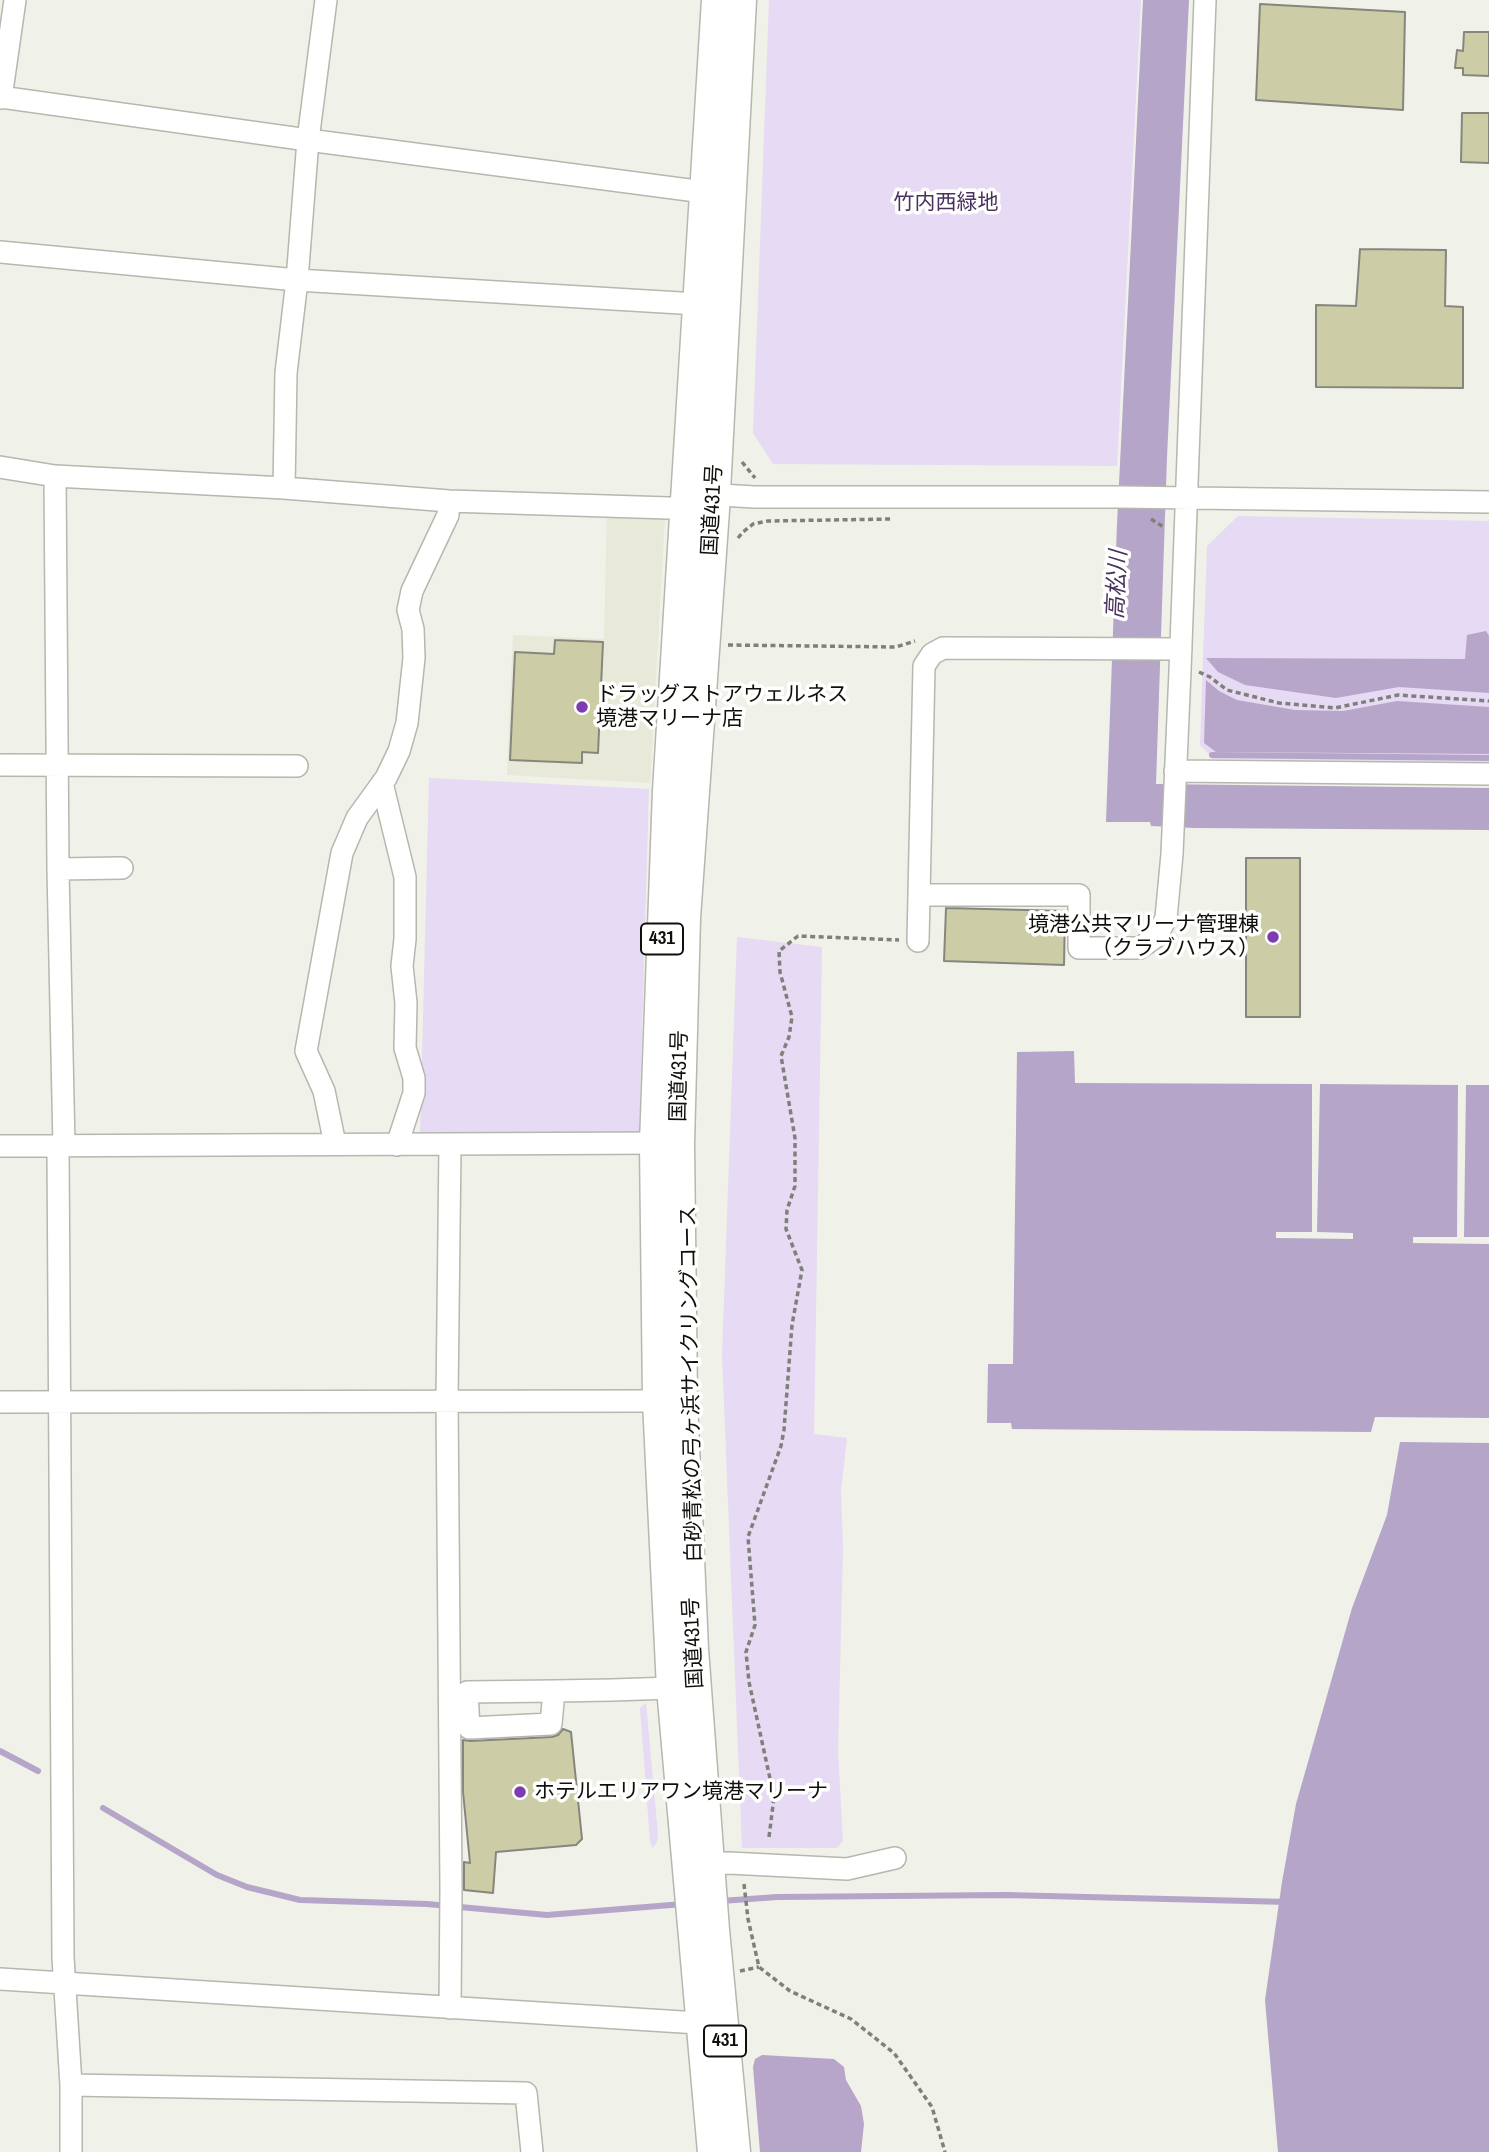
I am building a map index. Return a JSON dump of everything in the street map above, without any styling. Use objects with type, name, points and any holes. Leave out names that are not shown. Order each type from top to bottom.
[{"type":"highway","name":"国道431号","points":[[700,501],[697,304],[717,0]]},
{"type":"highway","name":"国道431号","points":[[709,1871],[672,1688],[658,1401],[667,1143],[685,918],[700,501],[741,0]]},
{"type":"highway","name":"国道431号","points":[[667,1143],[693,1649],[709,1871],[703,1931],[712,2024],[735,2152]]},
{"type":"highway","name":"国道431号","points":[[712,2024],[713,2152]]},
{"type":"street","points":[[15,0],[1,98],[704,192]]},
{"type":"street","points":[[284,488],[286,373],[297,279],[308,140],[326,0]]},
{"type":"street","points":[[920,895],[1079,895],[1079,948],[1140,948],[1157,936],[1167,918],[1175,776],[1170,649],[1176,498],[1205,0]]},
{"type":"street","points":[[0,252],[297,279],[697,304]]},
{"type":"street","points":[[0,467],[55,476],[284,488],[449,501],[700,501],[754,497],[1119,497],[1489,502]]},
{"type":"street","points":[[55,476],[61,1146],[63,1943],[71,2085],[71,2152]]},
{"type":"street","points":[[335,1144],[324,1091],[306,1051],[342,853],[357,818],[382,783],[399,751],[407,723],[414,658],[413,629],[408,610],[412,592],[448,516],[449,501]]},
{"type":"street","points":[[918,941],[924,666],[932,654],[943,648],[1170,649]]},
{"type":"street","points":[[0,765],[297,766]]},
{"type":"street","points":[[1175,776],[1489,774]]},
{"type":"street","points":[[382,783],[405,877],[402,966],[406,1003],[405,1048],[414,1078],[414,1093],[397,1145]]},
{"type":"street","points":[[58,869],[121,868]]},
{"type":"street","points":[[0,1146],[667,1143]]},
{"type":"street","points":[[450,1146],[447,1400],[450,2008]]},
{"type":"street","points":[[0,1402],[658,1401]]},
{"type":"street","points":[[554,1690],[672,1688]]},
{"type":"street","points":[[709,1871],[846,1869],[895,1858]]},
{"type":"street","points":[[0,1979],[712,2024]]},
{"type":"street","points":[[71,2085],[526,2093],[532,2152]]},
{"type":"path","points":[[1194,670],[1210,677],[1227,690],[1279,703],[1335,708],[1398,695],[1489,701]]},
{"type":"path","points":[[769,1837],[774,1797],[749,1682],[747,1652],[755,1625],[748,1537],[781,1446],[792,1325],[802,1270],[786,1229],[787,1210],[795,1186],[795,1138],[781,1056],[789,1037],[792,1017],[780,972],[779,951],[797,936],[918,941]]},
{"type":"path","points":[[709,1871],[744,1879],[748,1919],[758,1967],[790,1991],[851,2019],[894,2053],[932,2107],[945,2152]]},
{"type":"path","points":[[735,1972],[758,1967]]},
{"type":"shaded area","name":"ドラッグストアウェルネス 境港マリーナ店","points":[[607,508],[665,517],[650,783],[507,775],[513,635],[604,639]]},
{"type":"shaded area","points":[[1486,631],[1489,636],[1489,693],[1399,687],[1336,698],[1245,685],[1218,672],[1206,658],[1465,659],[1467,635]]},
{"type":"shaded area","points":[[1206,680],[1219,691],[1237,700],[1295,710],[1343,711],[1397,701],[1489,707],[1489,754],[1216,752],[1204,743]]},
{"type":"shaded area","points":[[762,2055],[834,2059],[844,2067],[846,2080],[861,2106],[864,2124],[861,2152],[760,2152],[753,2067],[755,2059]]},
{"type":"green space","name":"竹内西緑地","points":[[769,0],[1141,0],[1117,466],[773,464],[753,433]]},
{"type":"green space","points":[[1238,516],[1489,521],[1489,762],[1213,759],[1200,745],[1207,546]]},
{"type":"green space","points":[[429,778],[649,789],[639,1135],[420,1137]]},
{"type":"green space","points":[[737,937],[822,947],[814,1434],[847,1438],[841,1490],[843,1548],[838,1752],[843,1841],[837,1848],[742,1848],[722,1355]]},
{"type":"green space","points":[[646,1703],[658,1835],[653,1848],[650,1841],[640,1708]]},
{"type":"water","name":"高松川","points":[[1143,0],[1189,0],[1167,457],[1156,784],[1489,788],[1489,830],[1195,828],[1151,826],[1150,822],[1106,822],[1117,524]]},
{"type":"water","points":[[1074,1051],[1075,1083],[1312,1084],[1312,1232],[1276,1232],[1276,1238],[1353,1239],[1353,1233],[1317,1232],[1320,1084],[1458,1085],[1457,1237],[1413,1237],[1413,1243],[1489,1244],[1489,1418],[1375,1417],[1371,1432],[1012,1429],[1011,1423],[987,1423],[988,1364],[1013,1364],[1017,1052]]},
{"type":"water","points":[[1466,1085],[1489,1085],[1489,1237],[1464,1237]]},
{"type":"water","points":[[1400,1442],[1489,1443],[1489,2152],[1278,2152],[1265,2000],[1282,1882],[1296,1804],[1352,1608],[1387,1515]]},
{"type":"building","points":[[1260,4],[1405,12],[1403,110],[1256,100]]},
{"type":"building","points":[[1464,32],[1489,32],[1489,76],[1463,75],[1463,68],[1455,68],[1457,50],[1463,51]]},
{"type":"building","points":[[1462,113],[1489,113],[1489,163],[1461,162]]},
{"type":"building","points":[[1360,249],[1446,250],[1445,306],[1463,307],[1463,388],[1316,387],[1316,305],[1356,306]]},
{"type":"building","points":[[555,640],[603,642],[598,753],[582,752],[582,763],[510,760],[515,652],[554,654]]},
{"type":"building","name":"境港公共マリーナ管理棟 （クラブハウス）","points":[[1246,858],[1300,858],[1300,1017],[1246,1017]]},
{"type":"building","points":[[946,908],[1065,911],[1064,965],[944,961]]},
{"type":"building","name":"ホテルエリアワン境港マリーナ","points":[[563,1729],[571,1732],[582,1839],[576,1845],[496,1852],[493,1893],[464,1890],[464,1862],[470,1863],[463,1792],[463,1740],[552,1737]]},
{"type":"waterway","points":[[1212,755],[1489,758]]},
{"type":"waterway","points":[[0,1751],[38,1771]]},
{"type":"waterway","points":[[103,1808],[217,1875],[247,1887],[300,1900],[427,1904],[547,1915],[683,1904]]},
{"type":"waterway","points":[[721,1901],[777,1897],[1006,1895],[1288,1902]]},
{"type":"place","name":"ドラッグストアウェルネス 境港マリーナ店","points":[[582,707]]},
{"type":"place","name":"境港公共マリーナ管理棟 （クラブハウス）","points":[[1273,937]]},
{"type":"place","name":"ホテルエリアワン境港マリーナ","points":[[520,1792]]}]
